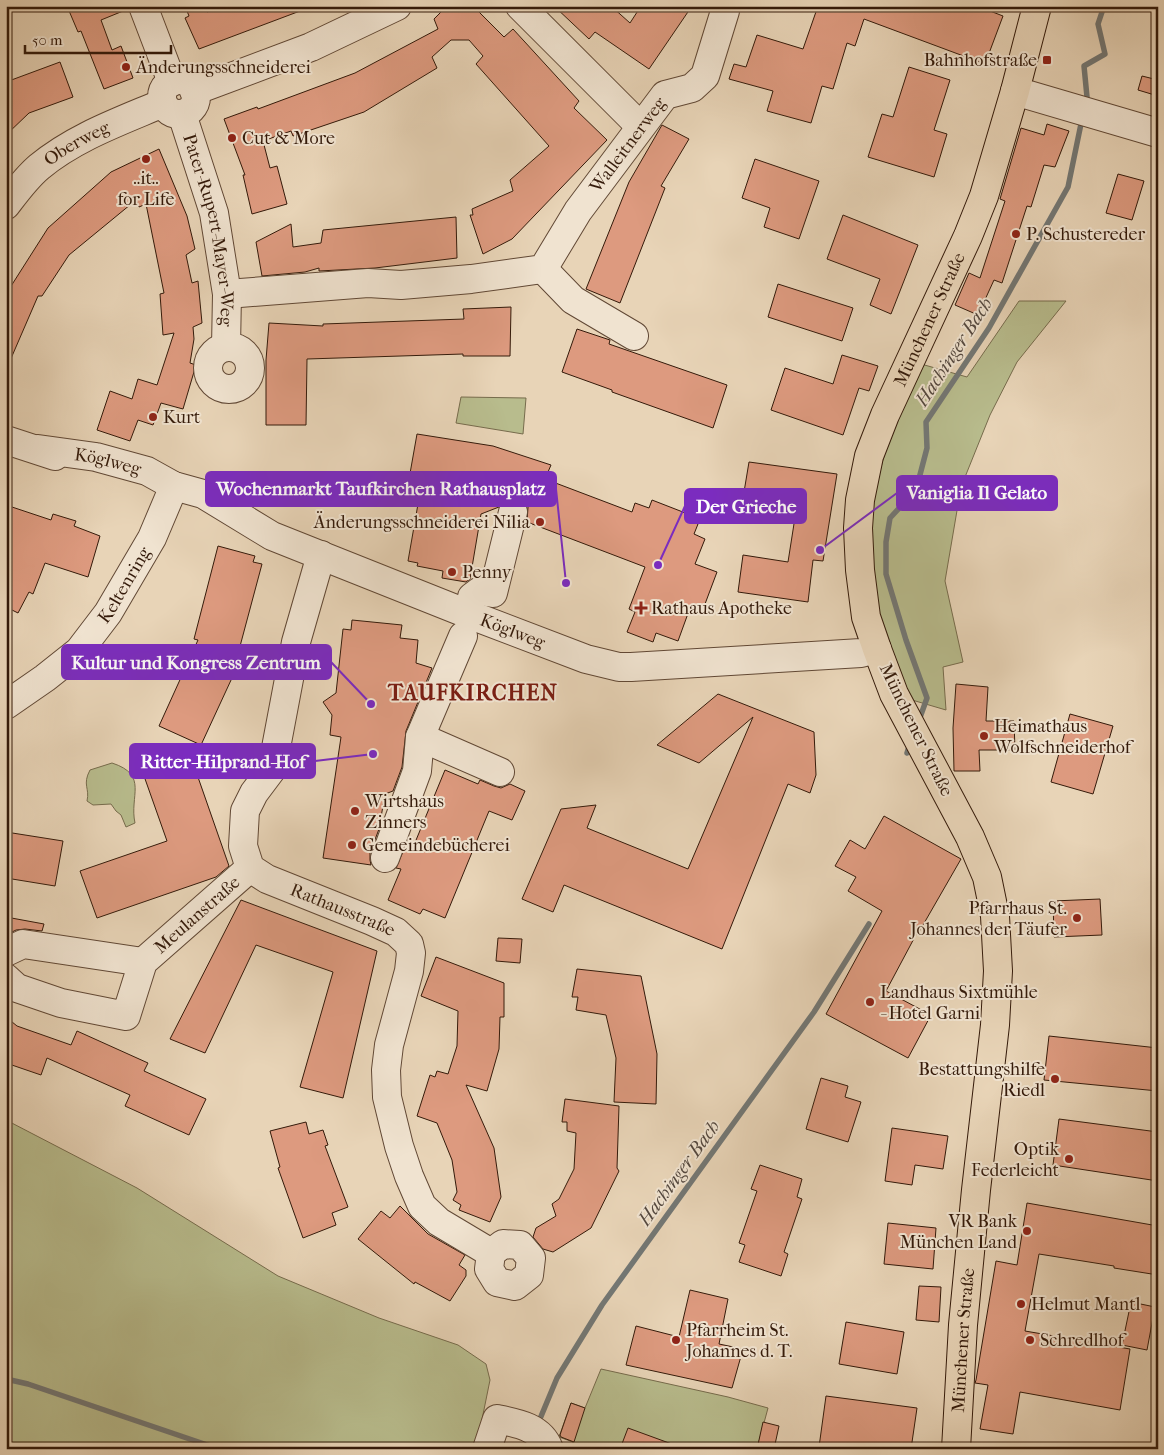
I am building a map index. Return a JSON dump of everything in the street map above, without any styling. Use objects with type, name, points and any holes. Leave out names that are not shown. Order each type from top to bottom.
[{"type":"main road","name":"Münchener Straße","points":[[956,1449],[964,1325],[976,1190],[996,1025],[998,971],[995,916],[987,877],[970,837],[894,694],[877,649],[866,617],[860,570],[858,528],[860,500],[869,456],[885,416],[968,236],[984,196],[1015,91],[1037,6]]},
{"type":"street","name":"Pater-Rupert-Mayer-Weg","points":[[143,6],[178,98],[214,213],[227,294],[226,347]]},
{"type":"street","name":"Oberweg","points":[[6,205],[18,188],[39,167],[93,132],[311,47],[397,6]]},
{"type":"street","points":[[520,6],[640,126]]},
{"type":"street","name":"Walleitnerweg","points":[[543,269],[578,211],[665,95],[692,88],[705,76],[725,6]]},
{"type":"street","points":[[1015,91],[1158,132]]},
{"type":"street","points":[[227,294],[368,283],[401,285],[471,279],[543,269],[573,300],[634,336]]},
{"type":"street","name":"Köglweg","points":[[6,440],[147,486],[174,486],[202,494],[272,536],[540,642],[586,659],[619,667],[852,653],[877,649]]},
{"type":"street","name":"Keltenring","points":[[6,705],[79,651],[102,620],[152,538],[174,486]]},
{"type":"street","points":[[472,597],[480,591],[494,592],[513,512]]},
{"type":"street","points":[[250,868],[243,846],[245,811],[254,793],[272,769],[296,642],[321,555]]},
{"type":"street","points":[[385,858],[418,771],[433,738],[463,636]]},
{"type":"street","points":[[433,738],[500,772]]},
{"type":"street","name":"Meulanstraße","points":[[6,978],[16,988],[61,1003],[126,1016],[144,962],[250,868]]},
{"type":"street","name":"Rathausstraße","points":[[250,868],[267,879],[396,932],[409,944],[411,953],[409,971],[389,1045],[386,1070],[387,1097],[398,1146],[408,1176],[422,1206],[439,1222],[491,1253]]},
{"type":"street","name":"Meulanstraße","points":[[6,952],[23,944],[144,962]]},
{"type":"street","points":[[487,1449],[496,1419],[539,1438]]},
{"type":"green space","points":[[1019,301],[1066,301],[1017,362],[990,415],[961,487],[945,581],[963,662],[943,667],[946,710],[912,700],[891,656],[874,607],[870,508],[893,423],[921,364],[967,377]]},
{"type":"green space","points":[[461,397],[526,398],[523,434],[456,423]]},
{"type":"green space","points":[[112,763],[123,768],[134,780],[135,823],[126,827],[121,815],[111,804],[93,805],[87,801],[86,783],[90,770]]},
{"type":"green space","points":[[6,1120],[137,1188],[278,1276],[379,1318],[458,1345],[486,1364],[490,1380],[476,1449],[6,1449]]},
{"type":"green space","points":[[601,1369],[728,1397],[768,1408],[757,1449],[571,1449],[573,1442],[559,1437],[571,1403],[585,1408]]},
{"type":"building","points":[[67,6],[128,6],[128,9],[101,20],[112,50],[121,46],[133,78],[104,89],[81,31],[78,32]]},
{"type":"building","points":[[185,6],[205,6],[207,12],[222,6],[308,6],[308,8],[199,49],[185,18],[189,16]]},
{"type":"building","points":[[447,6],[473,6],[504,37],[513,29],[579,101],[574,108],[607,140],[512,239],[483,254],[470,215],[473,215],[472,209],[513,191],[510,180],[549,146],[476,64],[483,56],[469,40],[451,40],[432,57],[437,68],[364,112],[293,136],[291,131],[263,141],[270,168],[277,166],[287,204],[252,214],[243,175],[245,175],[224,119],[257,107],[258,109],[355,73],[438,29],[434,19]]},
{"type":"building","points":[[554,6],[611,6],[630,23],[641,6],[692,6],[649,69],[595,32],[589,39]]},
{"type":"building","points":[[818,6],[977,6],[1003,16],[985,64],[864,19],[855,46],[847,43],[833,89],[822,86],[811,123],[767,111],[773,91],[729,79],[734,64],[746,67],[757,35],[803,49]]},
{"type":"building","points":[[60,62],[73,97],[29,113],[6,135],[6,82]]},
{"type":"building","points":[[909,67],[950,80],[934,130],[947,134],[934,177],[868,157],[882,114],[893,117]]},
{"type":"building","points":[[1142,76],[1158,80],[1158,96],[1138,90]]},
{"type":"building","points":[[1047,124],[1069,131],[1055,167],[1044,165],[1031,207],[1027,206],[1002,283],[994,280],[978,315],[955,305],[969,273],[980,278],[1005,201],[1000,199],[1021,128],[1044,135]]},
{"type":"building","points":[[662,125],[689,139],[661,186],[665,188],[620,303],[586,289],[629,182]]},
{"type":"building","points":[[159,149],[187,216],[195,249],[186,255],[192,283],[198,281],[202,323],[193,327],[194,339],[190,363],[196,365],[183,409],[161,403],[153,425],[138,420],[130,441],[97,430],[110,391],[132,399],[138,379],[157,385],[174,333],[163,335],[160,294],[164,293],[146,204],[139,207],[136,200],[69,255],[42,296],[38,296],[6,370],[6,294],[48,228],[111,172]]},
{"type":"building","points":[[755,159],[819,181],[799,239],[764,227],[770,208],[742,198]]},
{"type":"building","points":[[1118,174],[1144,181],[1132,220],[1106,213]]},
{"type":"building","points":[[843,215],[918,245],[891,314],[870,305],[880,279],[827,259]]},
{"type":"building","points":[[456,217],[457,258],[375,268],[319,271],[319,268],[305,272],[262,276],[256,242],[291,224],[293,247],[321,243],[323,230]]},
{"type":"building","points":[[778,284],[853,308],[842,341],[768,317]]},
{"type":"building","points":[[511,307],[510,356],[463,356],[463,354],[307,359],[306,425],[266,425],[266,360],[269,323],[323,326],[323,324],[464,319],[463,309]]},
{"type":"building","points":[[577,329],[610,340],[609,344],[727,385],[713,428],[562,372]]},
{"type":"building","points":[[842,355],[878,366],[869,391],[859,388],[843,435],[771,410],[785,368],[833,384]]},
{"type":"building","points":[[417,434],[493,446],[551,465],[545,479],[632,512],[635,503],[649,508],[652,500],[688,514],[686,519],[698,524],[694,534],[705,539],[695,564],[717,572],[702,612],[690,608],[678,641],[656,633],[653,642],[627,632],[635,612],[629,609],[645,567],[527,522],[528,507],[523,500],[516,497],[508,497],[502,501],[499,507],[481,514],[470,579],[466,582],[442,578],[443,571],[417,566],[418,563],[408,561],[418,504],[406,496]]},
{"type":"building","points":[[749,462],[837,474],[823,561],[813,560],[808,602],[738,592],[743,555],[788,562],[796,511],[750,504],[751,500],[743,498]]},
{"type":"building","points":[[9,506],[51,520],[53,514],[76,521],[74,526],[100,536],[88,577],[45,563],[33,594],[29,592],[18,613],[6,607],[6,515]]},
{"type":"building","points":[[218,546],[255,556],[253,562],[262,564],[239,650],[244,652],[201,745],[159,726],[198,640],[194,639]]},
{"type":"building","points":[[352,620],[402,625],[400,638],[418,640],[416,663],[432,668],[406,731],[402,767],[393,791],[385,794],[379,829],[370,853],[371,865],[323,858],[341,737],[330,735],[332,715],[323,702],[336,693],[343,629],[351,630]]},
{"type":"building","name":"Heimathaus Wolfschneiderhof","points":[[956,684],[988,687],[986,721],[1014,721],[1015,750],[979,750],[980,771],[954,771],[953,728]]},
{"type":"building","points":[[718,694],[814,732],[816,775],[810,793],[788,784],[722,949],[564,885],[553,912],[522,899],[561,809],[596,805],[587,828],[688,869],[753,717],[699,763],[657,745]]},
{"type":"building","points":[[1070,714],[1113,726],[1093,794],[1051,782]]},
{"type":"building","points":[[192,760],[229,866],[216,877],[97,918],[80,871],[167,841],[144,776]]},
{"type":"building","points":[[445,770],[478,784],[480,780],[501,788],[510,784],[525,791],[512,820],[489,811],[445,918],[423,909],[420,914],[388,900],[401,869],[396,868],[407,842],[414,845]]},
{"type":"building","points":[[884,816],[961,859],[918,931],[886,991],[931,1015],[908,1058],[826,1014],[882,911],[848,891],[856,877],[835,866],[850,840],[865,849]]},
{"type":"building","points":[[6,832],[63,841],[55,886],[6,878]]},
{"type":"building","name":"Pfarrhaus St. Johannes der Täufer","points":[[1100,899],[1102,935],[1054,937],[1053,901]]},
{"type":"building","points":[[241,900],[377,951],[343,1098],[300,1087],[333,972],[256,945],[205,1053],[170,1039]]},
{"type":"building","points":[[6,917],[44,924],[42,931],[16,930],[6,935]]},
{"type":"building","points":[[498,938],[522,939],[520,963],[496,961]]},
{"type":"building","points":[[436,957],[504,983],[504,1017],[500,1017],[499,1049],[487,1091],[466,1085],[494,1148],[501,1197],[490,1222],[459,1210],[461,1205],[453,1200],[457,1192],[452,1160],[437,1123],[417,1116],[430,1075],[435,1077],[437,1071],[448,1074],[457,1046],[458,1011],[421,996]]},
{"type":"building","points":[[577,969],[641,976],[657,1054],[656,1104],[614,1102],[616,1058],[606,1015],[576,1010],[578,997],[572,997]]},
{"type":"building","points":[[6,1017],[17,1026],[71,1045],[77,1031],[148,1063],[144,1071],[206,1099],[189,1135],[125,1106],[130,1095],[47,1058],[41,1075],[6,1063]]},
{"type":"building","points":[[1049,1036],[1158,1048],[1158,1091],[1044,1080]]},
{"type":"building","points":[[821,1078],[848,1086],[845,1097],[861,1102],[848,1142],[806,1129]]},
{"type":"building","points":[[565,1099],[619,1106],[617,1168],[619,1171],[591,1228],[553,1252],[543,1249],[533,1237],[536,1228],[556,1216],[552,1204],[559,1199],[574,1169],[576,1133],[567,1131],[567,1122],[562,1122]]},
{"type":"building","points":[[1059,1119],[1158,1132],[1158,1181],[1053,1165]]},
{"type":"building","points":[[306,1122],[309,1134],[323,1130],[328,1145],[325,1146],[348,1207],[332,1213],[336,1225],[303,1238],[278,1168],[280,1167],[270,1131]]},
{"type":"building","points":[[892,1128],[948,1136],[943,1169],[915,1165],[912,1185],[885,1181]]},
{"type":"building","points":[[760,1165],[802,1179],[797,1197],[802,1199],[784,1252],[788,1254],[781,1276],[739,1262],[745,1245],[739,1243],[757,1191],[751,1189]]},
{"type":"building","name":"Schredlhof","points":[[1027,1203],[1158,1226],[1158,1275],[1039,1254],[1025,1331],[1130,1349],[1120,1410],[1020,1392],[1013,1434],[980,1429],[988,1385],[975,1383],[996,1261],[1017,1265]]},
{"type":"building","points":[[400,1206],[428,1234],[465,1255],[459,1265],[466,1270],[466,1276],[450,1301],[415,1282],[414,1284],[358,1239],[381,1211],[390,1218]]},
{"type":"building","points":[[888,1223],[936,1228],[933,1269],[884,1264]]},
{"type":"building","points":[[919,1286],[941,1287],[939,1322],[916,1320]]},
{"type":"building","name":"Pfarrheim St. Johannes d. T.","points":[[690,1290],[728,1299],[719,1344],[743,1349],[732,1388],[626,1365],[636,1326],[679,1337]]},
{"type":"building","points":[[1131,1302],[1155,1307],[1147,1350],[1122,1345]]},
{"type":"building","points":[[846,1322],[904,1332],[897,1374],[839,1364]]},
{"type":"building","points":[[826,1396],[917,1408],[911,1449],[832,1449],[819,1447]]},
{"type":"building","points":[[571,1403],[585,1408],[574,1442],[560,1435]]},
{"type":"building","points":[[763,1422],[779,1426],[774,1449],[757,1449]]},
{"type":"building","points":[[628,1428],[680,1447],[680,1449],[620,1449]]},
{"type":"waterway","name":"Hachinger Bach","points":[[1085,105],[1087,97],[1084,66],[1105,54],[1098,24],[1104,6]]},
{"type":"waterway","name":"Hachinger Bach","points":[[918,723],[927,698],[906,640],[886,574],[886,542],[890,518],[916,490],[927,448],[926,422],[989,328],[1068,187],[1082,119]]},
{"type":"waterway","name":"Hachinger Bach","points":[[907,753],[910,743]]},
{"type":"waterway","name":"Hachinger Bach","points":[[537,1426],[557,1378],[602,1305],[814,1012],[869,924]]},
{"type":"waterway","points":[[6,1379],[28,1384],[219,1449]]},
{"type":"place","name":"Bahnhofstraße","points":[[1047,60]]},
{"type":"place","name":"Änderungsschneiderei","points":[[126,67]]},
{"type":"place","name":"Cut & More","points":[[232,138]]},
{"type":"place","name":"..it.. for Life","points":[[146,159]]},
{"type":"place","name":"P. Schustereder","points":[[1016,234]]},
{"type":"place","name":"Kurt","points":[[153,417]]},
{"type":"place","name":"Änderungsschneiderei Nilia","points":[[540,522]]},
{"type":"place","name":"Vaniglia Il Gelato","points":[[820,550]]},
{"type":"place","name":"Der Grieche","points":[[658,565]]},
{"type":"place","name":"Penny","points":[[452,572]]},
{"type":"place","name":"Wochenmarkt Taufkirchen Rathausplatz","points":[[566,583]]},
{"type":"place","name":"Rathaus Apotheke","points":[[641,608]]},
{"type":"place","name":"Kultur und Kongress Zentrum","points":[[371,704]]},
{"type":"place","name":"Heimathaus Wolfschneiderhof","points":[[984,736]]},
{"type":"place","name":"Ritter-Hilprand-Hof","points":[[373,754]]},
{"type":"place","name":"Wirtshaus Zinners","points":[[355,811]]},
{"type":"place","name":"Gemeindebücherei","points":[[352,845]]},
{"type":"place","name":"Pfarrhaus St. Johannes der Täufer","points":[[1077,918]]},
{"type":"place","name":"Landhaus Sixtmühle - Hotel Garni","points":[[870,1002]]},
{"type":"place","name":"Bestattungshilfe Riedl","points":[[1055,1079]]},
{"type":"place","name":"Optik Federleicht","points":[[1069,1159]]},
{"type":"place","name":"VR Bank München Land","points":[[1027,1231]]},
{"type":"place","name":"Helmut Mantl","points":[[1021,1304]]},
{"type":"place","name":"Pfarrheim St. Johannes d. T.","points":[[676,1340]]},
{"type":"place","name":"Schredlhof","points":[[1030,1340]]},
{"type":"district","name":"TAUFKIRCHEN","points":[[473,693]]}]
